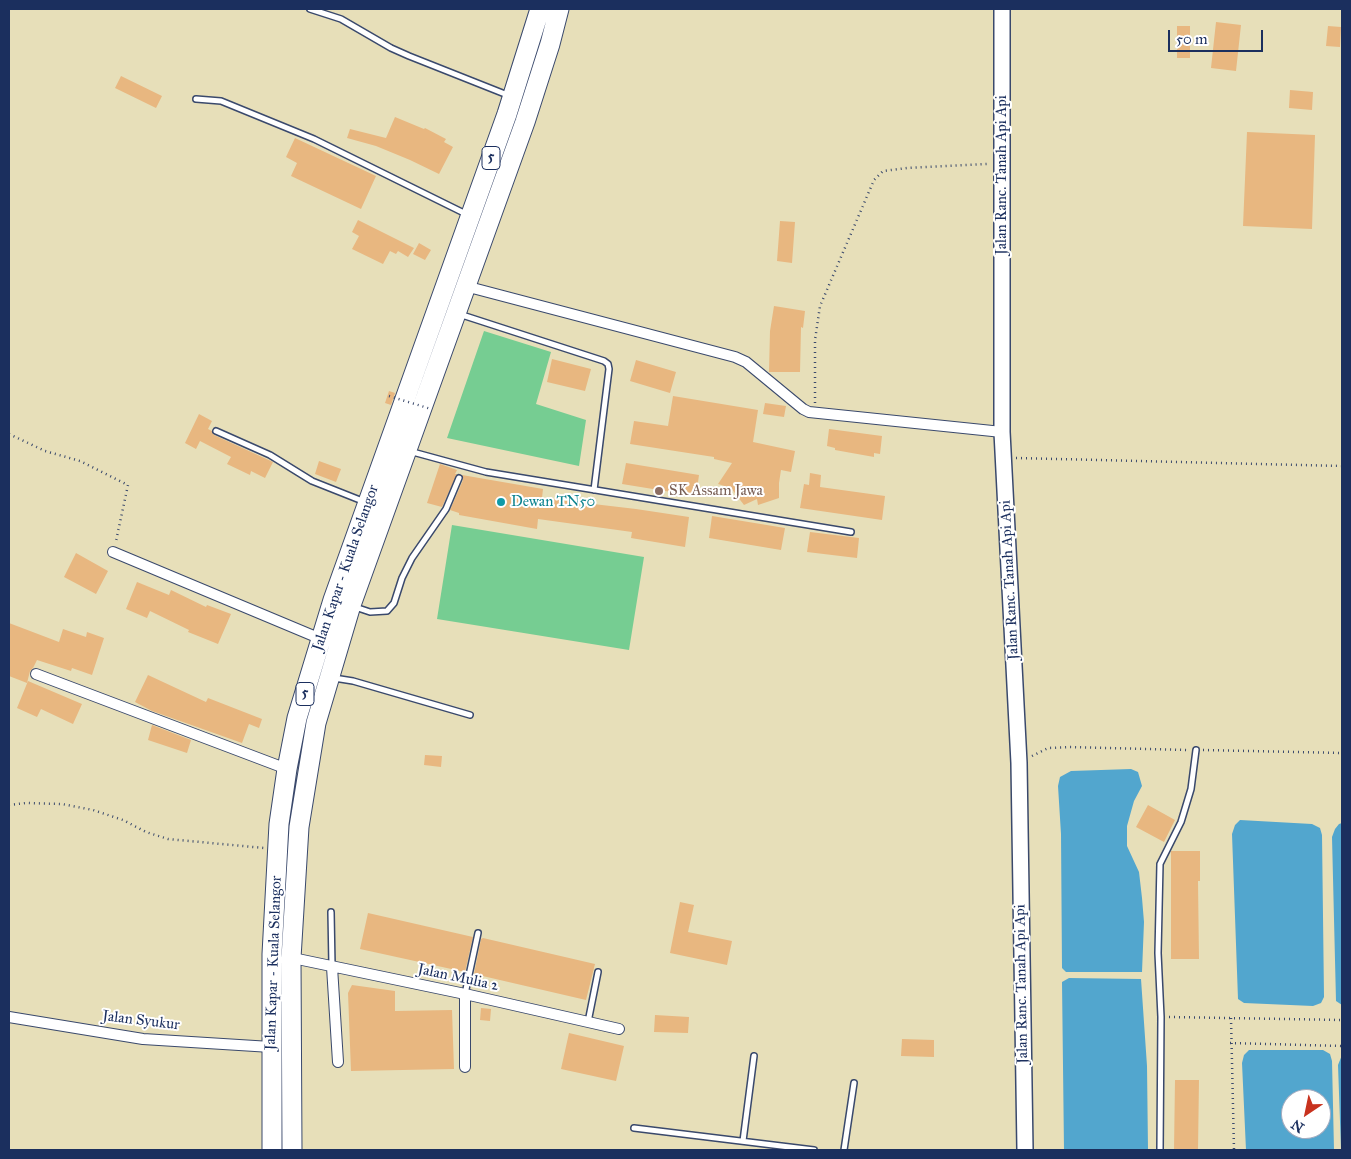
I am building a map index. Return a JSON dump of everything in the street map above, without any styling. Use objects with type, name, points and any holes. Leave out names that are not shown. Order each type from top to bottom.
[{"type":"highway","name":"Jalan Kapar - Kuala Selangor","points":[[272,1150],[272,954],[279,824],[297,718],[333,600],[513,97],[540,9]]},
{"type":"highway","name":"Jalan Kapar - Kuala Selangor","points":[[292,1150],[291,958],[299,827],[316,724],[351,605],[525,122],[559,9]]},
{"type":"highway","points":[[388,445],[406,450]]},
{"type":"street","name":"Jalan Ranc. Tanah Api Api","points":[[1002,9],[1002,432],[1020,762],[1025,1150]]},
{"type":"street","points":[[465,286],[735,357],[746,362],[803,409],[1002,432]]},
{"type":"street","points":[[114,552],[321,639]]},
{"type":"street","points":[[36,674],[287,769]]},
{"type":"street","name":"Jalan Mulia 2","points":[[272,954],[465,994],[619,1029]]},
{"type":"street","points":[[332,967],[338,1062]]},
{"type":"street","points":[[465,994],[465,1066]]},
{"type":"street","name":"Jalan Syukur","points":[[9,1017],[143,1039],[271,1047]]},
{"type":"lane","points":[[310,9],[341,18],[391,48],[513,97]]},
{"type":"lane","points":[[196,99],[221,102],[314,138],[470,216]]},
{"type":"lane","points":[[438,306],[604,361],[608,364],[609,369],[594,490]]},
{"type":"lane","points":[[216,431],[270,455],[324,487],[368,503]]},
{"type":"lane","points":[[406,450],[486,472],[851,532]]},
{"type":"lane","points":[[351,605],[370,612],[387,611],[394,603],[402,578],[412,558],[446,509],[459,478]]},
{"type":"lane","points":[[330,677],[353,681],[470,715]]},
{"type":"lane","points":[[1160,1150],[1161,1017],[1158,952],[1160,864],[1181,822],[1191,789],[1196,750]]},
{"type":"lane","points":[[331,912],[332,967]]},
{"type":"lane","points":[[465,994],[478,933]]},
{"type":"lane","points":[[588,1022],[598,972]]},
{"type":"lane","points":[[743,1141],[754,1056]]},
{"type":"lane","points":[[844,1150],[854,1083]]},
{"type":"lane","points":[[634,1128],[814,1150]]},
{"type":"path","points":[[816,412],[814,388],[815,340],[820,306],[874,180],[883,171],[906,168],[1002,164]]},
{"type":"path","points":[[389,396],[431,409]]},
{"type":"path","points":[[9,434],[45,451],[80,461],[128,485],[114,552]]},
{"type":"path","points":[[1004,458],[1342,466]]},
{"type":"path","points":[[1020,762],[1048,748],[1342,753]]},
{"type":"path","points":[[9,805],[26,803],[62,804],[93,810],[168,839],[278,849]]},
{"type":"path","points":[[1161,1017],[1342,1020]]},
{"type":"path","points":[[1231,1018],[1230,1043],[1234,1150]]},
{"type":"path","points":[[1230,1043],[1342,1046]]},
{"type":"green space","points":[[484,331],[551,352],[536,404],[586,420],[579,466],[447,438]]},
{"type":"green space","points":[[452,525],[644,557],[629,650],[437,619]]},
{"type":"water","points":[[1131,769],[1138,772],[1142,786],[1134,801],[1127,826],[1127,846],[1139,872],[1144,922],[1142,972],[1066,972],[1062,968],[1061,834],[1058,786],[1060,777],[1071,771]]},
{"type":"water","points":[[1240,820],[1312,824],[1320,828],[1322,835],[1324,997],[1321,1003],[1313,1006],[1244,1003],[1238,999],[1232,834],[1235,825]]},
{"type":"water","points":[[1342,823],[1342,1005],[1336,1001],[1332,837],[1335,829]]},
{"type":"water","points":[[1069,978],[1141,979],[1147,1066],[1148,1150],[1064,1150],[1062,982]]},
{"type":"water","points":[[1249,1050],[1323,1050],[1330,1054],[1332,1061],[1334,1150],[1246,1150],[1242,1063],[1244,1055]]},
{"type":"water","points":[[1342,1055],[1342,1150],[1341,1150],[1338,1065]]},
{"type":"building","points":[[1216,22],[1241,25],[1236,71],[1211,68]]},
{"type":"building","points":[[1177,26],[1190,26],[1190,58],[1177,58]]},
{"type":"building","points":[[1328,26],[1341,27],[1340,47],[1326,46]]},
{"type":"building","points":[[121,76],[162,96],[156,108],[115,88]]},
{"type":"building","points":[[1290,90],[1313,92],[1312,110],[1289,108]]},
{"type":"building","points":[[395,117],[425,128],[446,139],[444,142],[453,147],[439,174],[376,146],[347,138],[350,129],[386,138]]},
{"type":"building","points":[[1247,132],[1315,135],[1312,229],[1243,226]]},
{"type":"building","points":[[295,138],[376,176],[361,209],[291,176],[297,163],[286,157]]},
{"type":"building","points":[[358,220],[414,248],[408,257],[398,251],[396,254],[390,251],[383,264],[352,249],[359,236],[352,232]]},
{"type":"building","points":[[780,221],[795,222],[792,263],[777,261]]},
{"type":"building","points":[[419,243],[431,250],[425,260],[413,254]]},
{"type":"building","points":[[774,306],[805,311],[803,328],[801,327],[800,372],[769,372],[770,331]]},
{"type":"building","points":[[552,359],[591,369],[585,391],[547,382]]},
{"type":"building","points":[[636,360],[676,372],[670,393],[630,381]]},
{"type":"building","points":[[389,391],[395,393],[391,405],[385,403]]},
{"type":"building","points":[[673,396],[758,410],[753,442],[795,451],[791,472],[781,470],[779,498],[758,505],[757,499],[744,505],[731,488],[718,484],[732,463],[714,459],[714,457],[630,444],[634,421],[668,426]]},
{"type":"building","points":[[765,403],[786,406],[784,417],[763,414]]},
{"type":"building","points":[[199,414],[212,421],[208,429],[214,435],[273,462],[265,478],[251,471],[250,475],[227,464],[231,457],[200,441],[196,449],[185,443]]},
{"type":"building","points":[[829,429],[882,436],[880,454],[874,453],[874,457],[835,450],[835,448],[827,446]]},
{"type":"building","points":[[319,461],[341,469],[336,482],[315,474]]},
{"type":"building","points":[[626,463],[699,475],[696,496],[622,484]]},
{"type":"building","points":[[440,464],[457,470],[455,474],[457,474],[442,507],[427,503]]},
{"type":"building","points":[[810,473],[821,475],[820,487],[885,496],[882,520],[800,508],[804,484],[809,485]]},
{"type":"building","points":[[462,475],[543,489],[542,498],[689,517],[685,547],[631,538],[632,532],[538,519],[537,529],[459,515],[459,513],[450,510],[463,480]]},
{"type":"building","points":[[712,516],[785,528],[781,550],[709,538]]},
{"type":"building","points":[[810,532],[859,538],[857,558],[807,552]]},
{"type":"building","points":[[76,553],[108,571],[96,594],[64,577]]},
{"type":"building","points":[[137,582],[169,595],[171,590],[206,607],[207,605],[231,614],[218,644],[188,632],[189,630],[150,611],[147,618],[126,609]]},
{"type":"building","points":[[9,623],[59,642],[63,629],[86,637],[87,632],[104,638],[92,675],[72,668],[71,671],[37,660],[30,671],[27,683],[9,676]]},
{"type":"building","points":[[148,675],[206,702],[208,698],[262,719],[259,728],[249,724],[242,743],[152,711],[135,702]]},
{"type":"building","points":[[28,681],[82,704],[73,724],[41,709],[37,717],[17,708]]},
{"type":"building","points":[[152,725],[191,740],[187,753],[148,740]]},
{"type":"building","points":[[425,755],[442,756],[441,767],[424,765]]},
{"type":"building","points":[[1148,805],[1175,820],[1164,842],[1136,827]]},
{"type":"building","points":[[1171,851],[1200,851],[1200,881],[1198,881],[1199,959],[1171,959]]},
{"type":"building","points":[[680,902],[694,905],[688,932],[732,941],[727,965],[670,953]]},
{"type":"building","points":[[368,913],[473,937],[465,972],[360,949]]},
{"type":"building","points":[[481,939],[595,964],[586,1000],[474,974]]},
{"type":"building","points":[[352,985],[395,991],[395,1011],[452,1010],[454,1069],[351,1071],[348,993]]},
{"type":"building","points":[[481,1008],[491,1009],[490,1021],[480,1020]]},
{"type":"building","points":[[655,1015],[689,1017],[688,1033],[654,1032]]},
{"type":"building","points":[[569,1033],[624,1046],[616,1081],[561,1069]]},
{"type":"building","points":[[902,1039],[934,1040],[934,1057],[901,1056]]},
{"type":"building","points":[[1175,1080],[1199,1080],[1198,1150],[1174,1150]]},
{"type":"place","name":"SK Assam Jawa","points":[[659,491]]},
{"type":"place","name":"Dewan TN50","points":[[501,502]]}]
